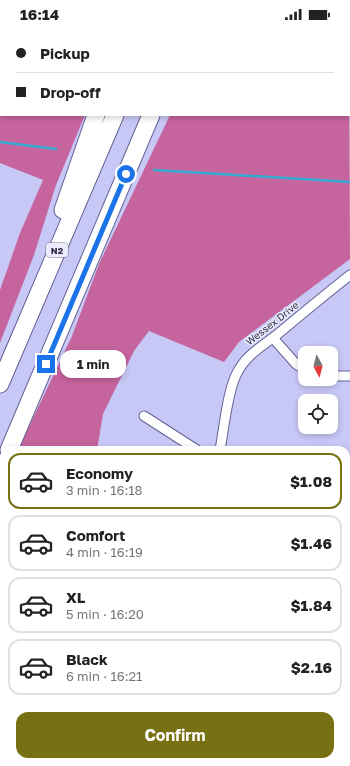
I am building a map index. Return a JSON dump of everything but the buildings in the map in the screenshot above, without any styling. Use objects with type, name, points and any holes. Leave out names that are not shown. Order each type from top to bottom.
[{"type":"highway","points":[[24,328],[28,305],[51,245],[96,116]]},
{"type":"highway","name":"N2","points":[[0,384],[115,116]]},
{"type":"highway","points":[[11,446],[151,116]]},
{"type":"highway","points":[[64,321],[71,312],[79,296],[161,116]]},
{"type":"street","name":"Wessex Drive","points":[[221,446],[231,393],[236,376],[242,365],[252,353],[273,338],[350,275]]},
{"type":"street","points":[[273,338],[298,365]]},
{"type":"street","points":[[338,376],[350,376]]},
{"type":"street","points":[[144,416],[191,446]]},
{"type":"shaded area","points":[[0,116],[85,116],[56,185],[34,255],[0,343],[0,290],[20,233],[43,180],[0,163]]},
{"type":"shaded area","points":[[170,116],[349,116],[350,259],[239,342],[224,362],[149,331],[134,351],[103,414],[98,446],[20,446],[72,336],[99,264]]},
{"type":"waterway","points":[[0,142],[56,149]]},
{"type":"waterway","points":[[154,170],[350,182]]},
{"type":"route","points":[[46,364],[126,174]]}]
